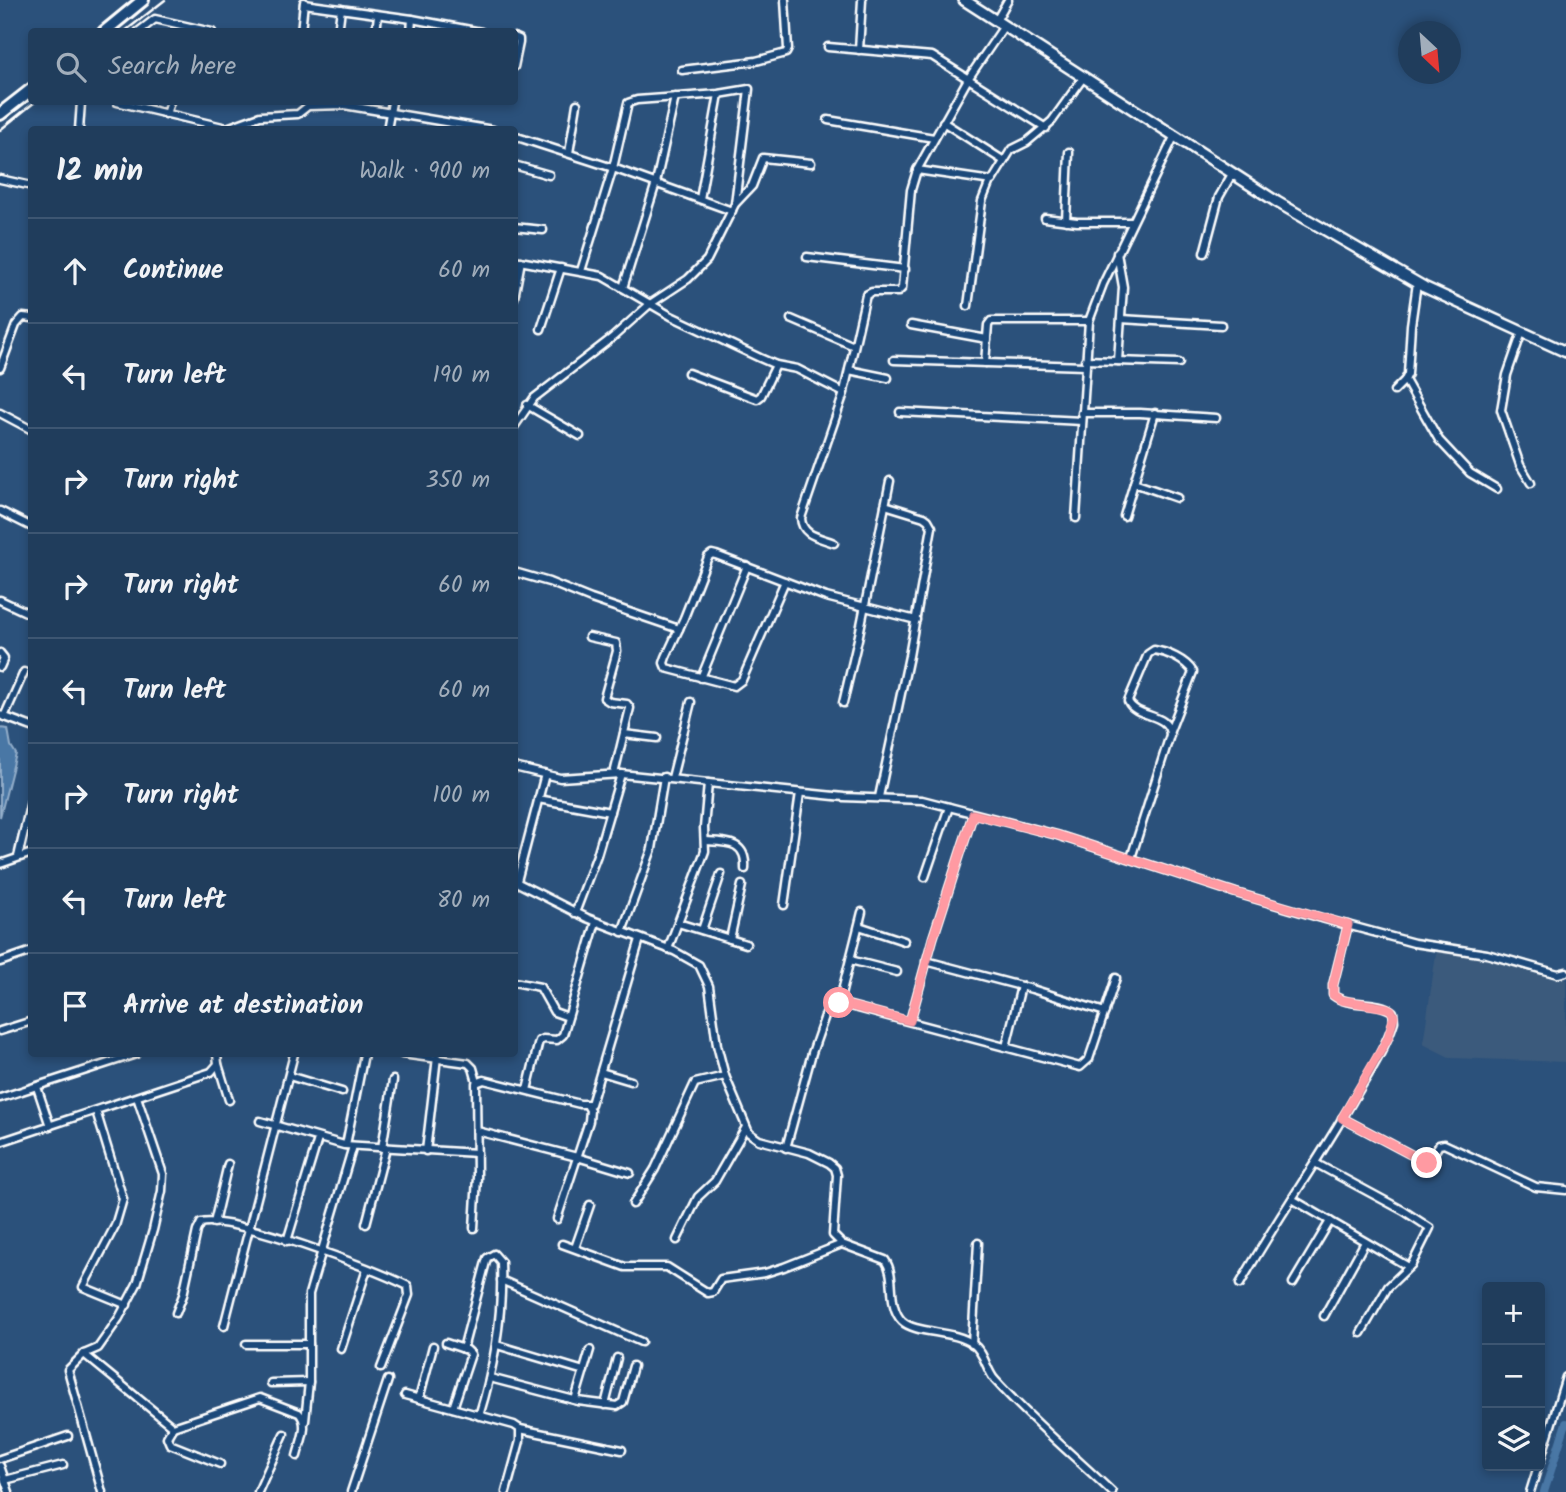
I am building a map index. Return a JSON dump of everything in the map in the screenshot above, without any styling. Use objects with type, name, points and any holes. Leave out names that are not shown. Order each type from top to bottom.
[{"type":"highway","points":[[109,28],[144,0]]},
{"type":"highway","points":[[0,114],[28,92]]},
{"type":"street","points":[[682,70],[756,61],[786,53],[785,0]]},
{"type":"street","points":[[859,50],[862,0]]},
{"type":"street","points":[[964,0],[1276,202],[1417,283],[1566,352]]},
{"type":"street","points":[[834,542],[807,533],[801,518],[844,393],[867,293],[898,292],[902,288],[911,190],[917,170],[1000,23],[1008,0]]},
{"type":"street","points":[[301,28],[304,2],[412,19],[446,28]]},
{"type":"street","points":[[339,28],[341,9]]},
{"type":"street","points":[[376,28],[378,15]]},
{"type":"street","points":[[143,28],[155,19],[185,28]]},
{"type":"street","points":[[411,28],[412,19]]},
{"type":"street","points":[[828,47],[932,56],[1046,128]]},
{"type":"street","points":[[968,306],[980,211],[990,181],[1012,149],[1046,128],[1083,78]]},
{"type":"street","points":[[581,271],[613,168],[628,103],[748,89],[750,92],[734,208]]},
{"type":"street","points":[[700,199],[719,94]]},
{"type":"street","points":[[624,288],[656,183],[675,97]]},
{"type":"street","points":[[569,153],[578,104]]},
{"type":"street","points":[[79,126],[81,105]]},
{"type":"street","points":[[129,105],[217,126]]},
{"type":"street","points":[[166,114],[169,105]]},
{"type":"street","points":[[232,126],[260,116],[298,114],[302,106],[320,105]]},
{"type":"street","points":[[351,105],[467,126]]},
{"type":"street","points":[[378,105],[378,112]]},
{"type":"street","points":[[388,126],[391,105]]},
{"type":"street","points":[[186,126],[187,120]]},
{"type":"street","points":[[828,120],[934,138]]},
{"type":"street","points":[[943,122],[1004,161]]},
{"type":"street","points":[[1076,518],[1089,321],[1117,253],[1174,136]]},
{"type":"street","points":[[518,137],[734,208]]},
{"type":"street","points":[[1066,221],[1069,152]]},
{"type":"street","points":[[518,420],[527,405],[650,304],[674,290],[700,269],[734,208],[752,186],[763,158],[811,163]]},
{"type":"street","points":[[518,166],[549,175]]},
{"type":"street","points":[[917,170],[990,181]]},
{"type":"street","points":[[1204,253],[1219,197],[1232,174]]},
{"type":"street","points":[[0,179],[28,185]]},
{"type":"street","points":[[1045,218],[1132,222]]},
{"type":"street","points":[[518,227],[543,230]]},
{"type":"street","points":[[1117,253],[1123,281],[1118,361]]},
{"type":"street","points":[[807,257],[905,269]]},
{"type":"street","points":[[518,261],[602,276],[650,304],[776,365],[797,369],[844,393]]},
{"type":"street","points":[[541,329],[561,268]]},
{"type":"street","points":[[1394,391],[1408,374],[1417,283]]},
{"type":"street","points":[[0,368],[16,325],[23,317],[28,317]]},
{"type":"street","points":[[1121,318],[1221,325]]},
{"type":"street","points":[[792,319],[854,346]]},
{"type":"street","points":[[985,363],[988,325],[991,321],[1089,321]]},
{"type":"street","points":[[911,325],[987,339]]},
{"type":"street","points":[[1522,332],[1507,375],[1501,410],[1520,465],[1531,483]]},
{"type":"street","points":[[894,360],[1179,363]]},
{"type":"street","points":[[688,373],[757,399],[776,365]]},
{"type":"street","points":[[849,370],[888,379]]},
{"type":"street","points":[[1405,380],[1438,440],[1469,472],[1497,489]]},
{"type":"street","points":[[527,405],[580,436]]},
{"type":"street","points":[[900,412],[1082,421]]},
{"type":"street","points":[[0,413],[28,428]]},
{"type":"street","points":[[1082,413],[1155,413],[1216,418]]},
{"type":"street","points":[[1124,516],[1155,413]]},
{"type":"street","points":[[843,703],[890,481]]},
{"type":"street","points":[[1134,483],[1177,498]]},
{"type":"street","points":[[879,797],[916,620],[932,527],[924,517],[886,505]]},
{"type":"street","points":[[0,511],[28,525]]},
{"type":"street","points":[[785,581],[741,683],[734,686],[669,670],[664,665],[709,555],[747,566],[826,597],[916,620]]},
{"type":"street","points":[[701,678],[747,566]]},
{"type":"street","points":[[518,573],[679,629]]},
{"type":"street","points":[[0,600],[27,613]]},
{"type":"street","points":[[575,913],[610,812],[629,706],[607,702],[604,698],[617,645],[615,642],[589,637]]},
{"type":"street","points":[[1131,858],[1170,732],[1193,672],[1188,664],[1181,660],[1154,650],[1148,654],[1128,701],[1133,708],[1164,722],[1170,732]]},
{"type":"street","points":[[0,653],[5,658],[0,667]]},
{"type":"street","points":[[24,672],[2,716],[28,726]]},
{"type":"street","points":[[622,932],[652,849],[668,778],[691,702]]},
{"type":"street","points":[[624,734],[657,738]]},
{"type":"street","points":[[518,768],[569,778],[617,774],[800,793],[909,799],[1057,835],[1236,893],[1415,943],[1487,954],[1553,973],[1566,972]]},
{"type":"street","points":[[518,874],[545,774]]},
{"type":"street","points":[[670,944],[702,862],[706,841],[704,828],[708,783]]},
{"type":"street","points":[[784,905],[800,793]]},
{"type":"street","points":[[538,799],[610,812]]},
{"type":"street","points":[[925,877],[949,807]]},
{"type":"street","points":[[910,1021],[926,961],[973,814]]},
{"type":"street","points":[[19,857],[28,821]]},
{"type":"street","points":[[706,841],[725,841],[736,845],[744,856],[745,869]]},
{"type":"street","points":[[0,864],[28,854]]},
{"type":"street","points":[[702,930],[721,874]]},
{"type":"street","points":[[518,882],[596,922],[640,939],[670,944],[699,965],[707,978],[711,994],[717,1045],[725,1076],[746,1127],[759,1140],[809,1153],[835,1168],[837,1175],[832,1232],[842,1244],[885,1260],[889,1268],[896,1311],[905,1323],[972,1343],[994,1379],[1112,1492]]},
{"type":"street","points":[[730,939],[742,885]]},
{"type":"street","points":[[839,1003],[863,912]]},
{"type":"street","points":[[527,1090],[540,1041],[561,1038],[596,922]]},
{"type":"street","points":[[678,923],[746,944]]},
{"type":"street","points":[[1240,1284],[1388,1038],[1394,1016],[1391,1010],[1341,1000],[1333,995],[1348,925]]},
{"type":"street","points":[[859,926],[904,940]]},
{"type":"street","points":[[477,1082],[484,1080],[587,1105],[593,1102],[640,939]]},
{"type":"street","points":[[0,962],[28,952]]},
{"type":"street","points":[[850,960],[897,972]]},
{"type":"street","points":[[926,961],[1105,1012]]},
{"type":"street","points":[[786,1147],[831,1004],[839,1003],[1080,1067],[1089,1059],[1116,978]]},
{"type":"street","points":[[518,983],[540,987],[554,1012],[568,1017]]},
{"type":"street","points":[[1006,1047],[1021,986]]},
{"type":"street","points":[[0,1031],[28,1022]]},
{"type":"street","points":[[0,1098],[127,1057]]},
{"type":"street","points":[[217,1057],[229,1100]]},
{"type":"street","points":[[223,1326],[293,1057]]},
{"type":"street","points":[[297,1456],[305,1420],[309,1382],[309,1294],[350,1146],[363,1057]]},
{"type":"street","points":[[426,1151],[437,1057],[471,1065],[477,1082],[474,1228]]},
{"type":"street","points":[[0,1142],[211,1072],[218,1064]]},
{"type":"street","points":[[601,1072],[631,1081]]},
{"type":"street","points":[[289,1076],[342,1093]]},
{"type":"street","points":[[634,1204],[655,1169],[695,1083],[725,1076]]},
{"type":"street","points":[[366,1224],[384,1148],[393,1080]]},
{"type":"street","points":[[37,1087],[50,1126]]},
{"type":"street","points":[[102,1492],[68,1374],[72,1365],[84,1354],[99,1348],[127,1305],[137,1284],[150,1241],[163,1182],[160,1164],[137,1097]]},
{"type":"street","points":[[557,1219],[589,1121],[590,1110],[587,1105]]},
{"type":"street","points":[[96,1111],[123,1199],[115,1226],[83,1287],[127,1305]]},
{"type":"street","points":[[1342,1118],[1425,1162],[1444,1144],[1536,1186],[1566,1190]]},
{"type":"street","points":[[260,1121],[350,1146],[477,1153]]},
{"type":"street","points":[[677,1240],[698,1197],[715,1181],[746,1127]]},
{"type":"street","points":[[477,1131],[630,1173]]},
{"type":"street","points":[[287,1241],[318,1139]]},
{"type":"street","points":[[1315,1163],[1429,1226],[1429,1234],[1409,1267],[1388,1287],[1361,1333]]},
{"type":"street","points":[[214,1223],[228,1164]]},
{"type":"street","points":[[1292,1199],[1409,1267]]},
{"type":"street","points":[[575,1248],[590,1205]]},
{"type":"street","points":[[1293,1283],[1330,1221]]},
{"type":"street","points":[[177,1313],[199,1226],[204,1222],[249,1230],[321,1251],[403,1284],[410,1291],[381,1368]]},
{"type":"street","points":[[1324,1316],[1365,1241]]},
{"type":"street","points":[[972,1343],[978,1243]]},
{"type":"street","points":[[562,1244],[625,1267],[667,1267],[705,1293],[710,1293],[721,1279],[765,1273],[842,1244]]},
{"type":"street","points":[[463,1349],[490,1255],[500,1260],[497,1345],[480,1416]]},
{"type":"street","points":[[341,1349],[367,1269]]},
{"type":"street","points":[[501,1280],[641,1342]]},
{"type":"street","points":[[446,1343],[470,1352],[471,1356],[453,1408]]},
{"type":"street","points":[[246,1344],[309,1344]]},
{"type":"street","points":[[497,1345],[584,1371]]},
{"type":"street","points":[[419,1399],[433,1346]]},
{"type":"street","points":[[575,1400],[590,1350]]},
{"type":"street","points":[[84,1354],[173,1427]]},
{"type":"street","points":[[605,1405],[617,1358]]},
{"type":"street","points":[[490,1378],[575,1400],[621,1405],[633,1366]]},
{"type":"street","points":[[1545,1444],[1566,1377]]},
{"type":"street","points":[[351,1492],[388,1380]]},
{"type":"street","points":[[271,1383],[309,1382]]},
{"type":"street","points":[[405,1395],[520,1429],[622,1450]]},
{"type":"street","points":[[220,1464],[170,1444],[167,1437],[173,1427],[260,1398],[299,1413],[305,1420]]},
{"type":"street","points":[[506,1492],[520,1441],[520,1429]]},
{"type":"street","points":[[258,1492],[284,1434]]},
{"type":"street","points":[[0,1459],[68,1436]]},
{"type":"street","points":[[5,1480],[63,1465]]},
{"type":"street","points":[[0,1466],[9,1492]]},
{"type":"street","points":[[1530,1492],[1537,1471]]},
{"type":"shaded area","points":[[0,728],[8,729],[11,746],[16,754],[0,817]]},
{"type":"shaded area","points":[[1437,947],[1505,959],[1539,970],[1566,969],[1566,1062],[1451,1058],[1423,1044]]},
{"type":"waterway","points":[[1544,1492],[1566,1423]]},
{"type":"railway","points":[[129,28],[165,0]]},
{"type":"railway","points":[[0,130],[31,105]]},
{"type":"route","points":[[839,1003],[910,1021],[933,938],[973,814],[1057,835],[1236,893],[1348,925],[1333,995],[1341,1000],[1387,1008],[1393,1012],[1394,1021],[1370,1072],[1342,1118],[1427,1163]]}]
